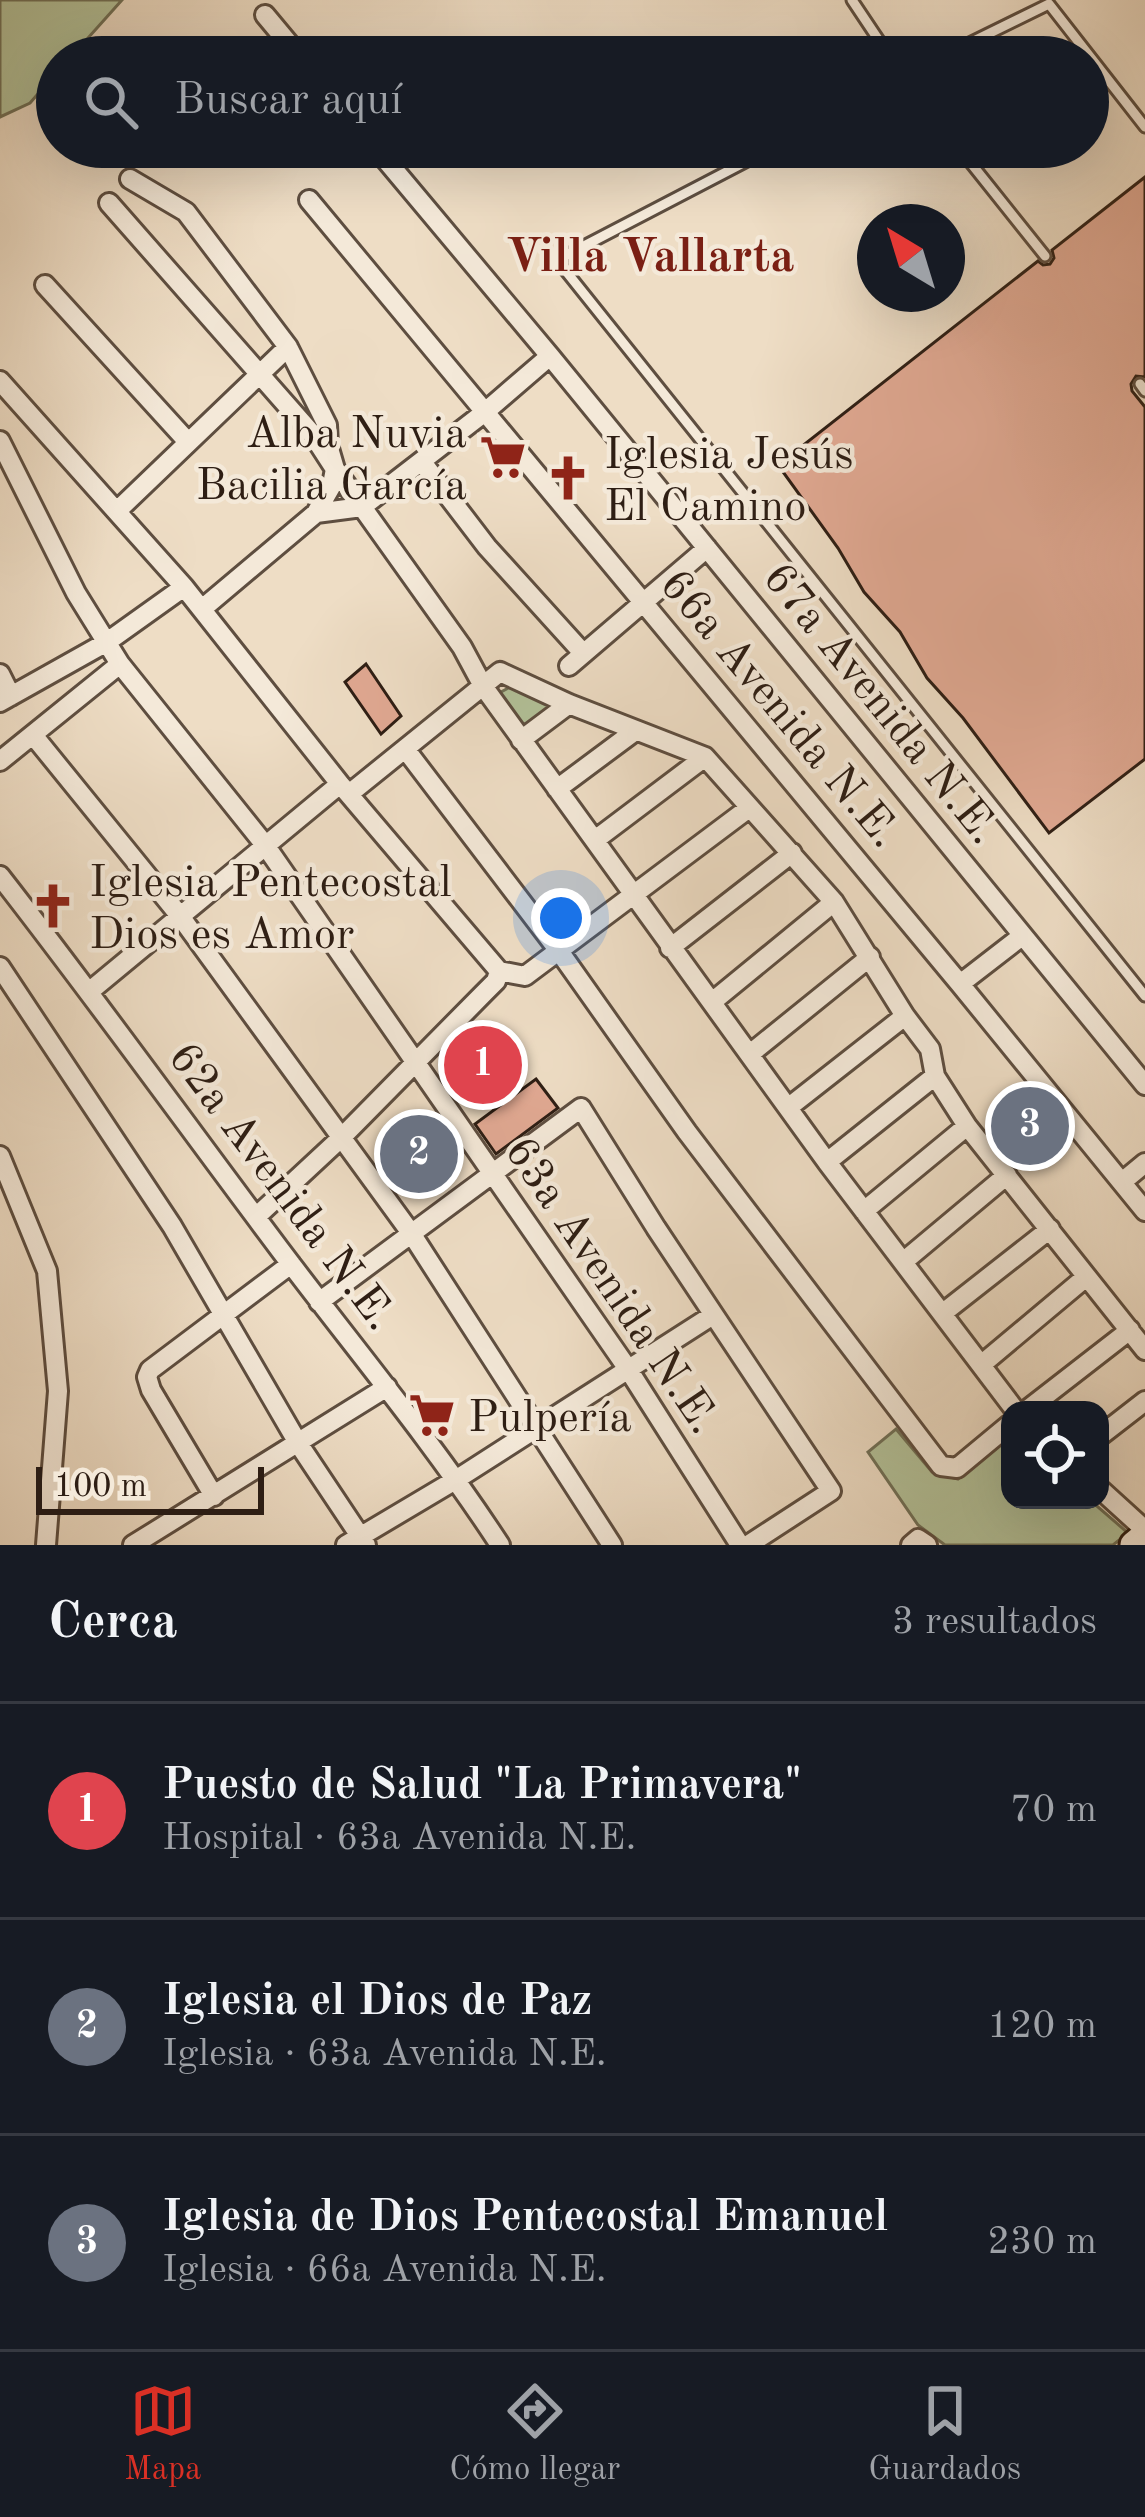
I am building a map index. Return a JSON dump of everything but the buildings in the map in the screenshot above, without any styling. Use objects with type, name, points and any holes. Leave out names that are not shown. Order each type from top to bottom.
[{"type":"street","points":[[265,15],[282,36]]},
{"type":"street","name":"67a Avenida N.E.","points":[[393,168],[1145,1085]]},
{"type":"street","points":[[130,178],[186,212],[287,347],[327,424],[335,469],[316,513],[202,609]]},
{"type":"street","name":"66a Avenida N.E.","points":[[309,200],[1145,1211]]},
{"type":"street","points":[[109,203],[313,435],[335,469],[370,501],[521,740],[827,1162],[1008,1401]]},
{"type":"street","points":[[45,285],[188,442]]},
{"type":"street","points":[[117,511],[287,347]]},
{"type":"street","points":[[316,513],[370,501],[550,356]]},
{"type":"street","points":[[0,381],[184,587],[345,789],[499,971],[525,976],[749,808]]},
{"type":"street","name":"63a Avenida N.E.","points":[[0,441],[76,593],[120,664],[265,845],[628,1369],[744,1545]]},
{"type":"street","points":[[422,462],[576,660],[707,548]]},
{"type":"street","points":[[0,674],[6,699],[107,642],[184,587]]},
{"type":"street","points":[[462,647],[500,672],[569,704],[705,757],[834,902],[930,1049],[935,1076],[967,1126],[1145,1350]]},
{"type":"street","points":[[0,761],[120,664]]},
{"type":"street","points":[[90,991],[265,845],[406,750],[500,672]]},
{"type":"street","points":[[521,740],[569,704]]},
{"type":"street","points":[[557,790],[635,731]]},
{"type":"street","points":[[33,735],[180,916],[411,1233],[612,1545]]},
{"type":"street","points":[[406,750],[941,1466],[957,1468],[1001,1431]]},
{"type":"street","points":[[595,841],[705,757]]},
{"type":"street","points":[[670,948],[792,853]]},
{"type":"street","name":"62a Avenida N.E.","points":[[0,876],[457,1479],[500,1545]]},
{"type":"street","points":[[712,1002],[834,902]]},
{"type":"street","points":[[960,984],[1022,936]]},
{"type":"street","points":[[750,1054],[870,957]]},
{"type":"street","points":[[0,967],[172,1226],[358,1542],[713,1315]]},
{"type":"street","points":[[256,1217],[342,1137],[496,980],[499,971]]},
{"type":"street","points":[[789,1107],[905,1016]]},
{"type":"street","points":[[827,1162],[935,1076]]},
{"type":"street","points":[[319,1302],[581,1108],[831,1491],[744,1545]]},
{"type":"street","points":[[864,1211],[967,1126]]},
{"type":"street","points":[[0,1156],[47,1271],[58,1391],[46,1545]]},
{"type":"street","points":[[1122,1183],[1145,1163]]},
{"type":"street","points":[[903,1262],[1007,1174]]},
{"type":"street","points":[[943,1313],[1050,1229]]},
{"type":"street","points":[[214,1496],[147,1377],[150,1370],[291,1264]]},
{"type":"street","points":[[982,1365],[1086,1276]]},
{"type":"street","points":[[1039,1401],[1130,1330]]},
{"type":"street","points":[[133,1545],[387,1388]]},
{"type":"street","points":[[1109,1429],[1145,1401]]},
{"type":"street","points":[[1109,1498],[1140,1528]]},
{"type":"street","points":[[1134,1545],[1145,1501]]},
{"type":"street","points":[[911,1545],[918,1539],[927,1545]]},
{"type":"lane","points":[[852,0],[876,36]]},
{"type":"lane","points":[[983,36],[1052,2],[1077,36]]},
{"type":"lane","points":[[1109,79],[1145,127]]},
{"type":"lane","points":[[734,168],[557,260],[1145,996]]},
{"type":"lane","points":[[975,168],[1045,256]]},
{"type":"green space","points":[[0,0],[122,0],[90,36],[36,36],[36,96],[0,117]]},
{"type":"green space","points":[[514,685],[556,704],[523,729],[500,698],[501,692]]},
{"type":"green space","points":[[896,1429],[932,1472],[958,1479],[1001,1443],[1001,1509],[1100,1509],[1128,1533],[1113,1545],[945,1545],[918,1525],[868,1452]]},
{"type":"place","name":"Alba Nuvia Bacilia García","points":[[503,457]]},
{"type":"place","name":"Iglesia Jesús El Camino","points":[[568,478]]},
{"type":"place","name":"Iglesia Pentecostal Dios es Amor","points":[[53,906]]},
{"type":"place","name":"Puesto de Salud \"La Primavera\"","points":[[483,1065]]},
{"type":"place","name":"Iglesia de Dios Pentecostal Emanuel","points":[[1030,1126]]},
{"type":"place","name":"Iglesia el Dios de Paz","points":[[419,1154]]},
{"type":"place","name":"Pulpería","points":[[432,1415]]},
{"type":"district","name":"Villa Vallarta","points":[[650,254]]}]
